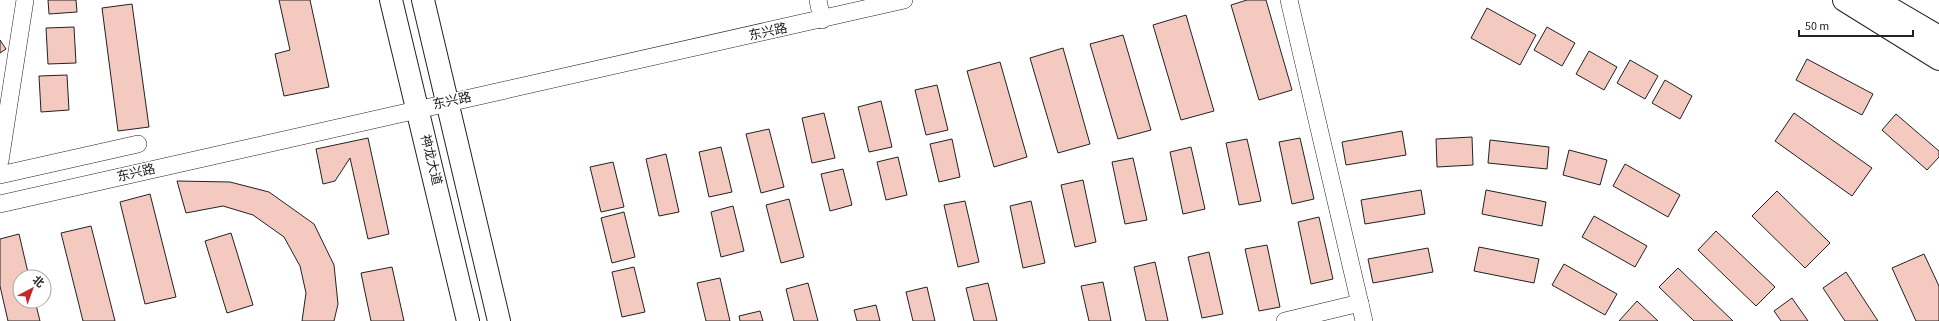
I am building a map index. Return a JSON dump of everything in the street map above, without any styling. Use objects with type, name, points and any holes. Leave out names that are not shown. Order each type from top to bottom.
[{"type":"main road","name":"神龙大道","points":[[391,0],[468,321]]},
{"type":"main road","points":[[423,0],[499,321]]},
{"type":"main road","points":[[1844,0],[1939,59]]},
{"type":"main road","points":[[1876,0],[1939,37]]},
{"type":"street","points":[[0,161],[25,0]]},
{"type":"street","points":[[818,0],[822,20]]},
{"type":"street","name":"东兴路","points":[[0,204],[447,102],[822,20],[904,0]]},
{"type":"street","points":[[1289,0],[1364,321]]},
{"type":"street","points":[[0,175],[138,144]]},
{"type":"street","points":[[1284,321],[1360,303]]},
{"type":"building","points":[[48,0],[76,0],[77,12],[49,14]]},
{"type":"building","points":[[279,0],[310,0],[329,87],[284,96],[275,54],[290,50]]},
{"type":"building","points":[[1247,0],[1266,0],[1292,90],[1259,100],[1231,5]]},
{"type":"building","points":[[132,4],[149,127],[118,131],[102,8]]},
{"type":"building","points":[[1487,8],[1536,35],[1520,65],[1471,38]]},
{"type":"building","points":[[1186,15],[1214,111],[1181,120],[1153,25]]},
{"type":"building","points":[[74,27],[76,63],[48,64],[46,28]]},
{"type":"building","points":[[1547,27],[1575,43],[1562,66],[1534,50]]},
{"type":"building","points":[[1123,35],[1151,130],[1118,139],[1090,44]]},
{"type":"building","points":[[0,40],[6,49],[0,53]]},
{"type":"building","points":[[1063,48],[1090,144],[1058,153],[1030,58]]},
{"type":"building","points":[[1589,51],[1617,67],[1604,90],[1576,74]]},
{"type":"building","points":[[1807,59],[1873,94],[1862,115],[1796,80]]},
{"type":"building","points":[[1630,60],[1658,76],[1645,99],[1617,83]]},
{"type":"building","points":[[1000,62],[1027,157],[994,167],[967,71]]},
{"type":"building","points":[[67,75],[69,110],[41,112],[39,76]]},
{"type":"building","points":[[1665,80],[1692,96],[1680,119],[1652,103]]},
{"type":"building","points":[[937,85],[948,130],[926,135],[915,90]]},
{"type":"building","points":[[881,101],[892,147],[869,152],[858,107]]},
{"type":"building","points":[[824,113],[835,158],[812,163],[802,118]]},
{"type":"building","points":[[1794,113],[1872,168],[1852,196],[1775,141]]},
{"type":"building","points":[[1896,114],[1939,151],[1939,157],[1927,170],[1882,130]]},
{"type":"building","points":[[769,129],[784,187],[761,193],[746,134]]},
{"type":"building","points":[[1402,131],[1406,155],[1346,165],[1342,142]]},
{"type":"building","points":[[1472,137],[1473,165],[1437,167],[1436,139]]},
{"type":"building","points":[[368,138],[389,234],[368,239],[350,158],[335,181],[323,184],[316,149]]},
{"type":"building","points":[[1300,138],[1314,199],[1292,204],[1279,142]]},
{"type":"building","points":[[952,139],[960,177],[939,182],[930,144]]},
{"type":"building","points":[[1247,139],[1261,201],[1239,205],[1226,143]]},
{"type":"building","points":[[1490,140],[1549,147],[1547,169],[1488,163]]},
{"type":"building","points":[[721,147],[732,192],[709,197],[699,152]]},
{"type":"building","points":[[1191,147],[1205,209],[1183,214],[1170,152]]},
{"type":"building","points":[[1569,150],[1607,160],[1600,185],[1563,175]]},
{"type":"building","points":[[666,154],[679,212],[659,216],[646,159]]},
{"type":"building","points":[[898,157],[907,195],[886,200],[877,162]]},
{"type":"building","points":[[1133,158],[1147,220],[1125,224],[1112,162]]},
{"type":"building","points":[[613,162],[624,207],[601,212],[590,167]]},
{"type":"building","points":[[1625,164],[1680,195],[1668,217],[1613,186]]},
{"type":"building","points":[[843,169],[852,205],[830,211],[821,174]]},
{"type":"building","points":[[1083,180],[1096,242],[1075,247],[1061,185]]},
{"type":"building","points":[[177,181],[230,182],[269,192],[314,224],[334,265],[338,304],[334,321],[302,321],[306,293],[300,266],[284,237],[253,215],[223,206],[186,213]]},
{"type":"building","points":[[1421,190],[1425,214],[1365,224],[1361,200]]},
{"type":"building","points":[[1486,190],[1546,202],[1542,226],[1482,214]]},
{"type":"building","points":[[1777,191],[1830,243],[1805,268],[1752,216]]},
{"type":"building","points":[[150,194],[176,297],[145,304],[120,202]]},
{"type":"building","points":[[789,199],[804,257],[781,263],[766,205]]},
{"type":"building","points":[[965,201],[979,262],[958,267],[944,205]]},
{"type":"building","points":[[1031,201],[1045,263],[1023,268],[1010,206]]},
{"type":"building","points":[[733,206],[744,251],[721,257],[711,212]]},
{"type":"building","points":[[624,212],[635,257],[612,263],[601,218]]},
{"type":"building","points":[[1594,216],[1647,246],[1635,267],[1582,237]]},
{"type":"building","points":[[1319,217],[1333,279],[1311,284],[1298,222]]},
{"type":"building","points":[[91,226],[115,321],[83,321],[61,233]]},
{"type":"building","points":[[1716,231],[1775,287],[1756,306],[1698,250]]},
{"type":"building","points":[[231,233],[253,305],[227,313],[205,241]]},
{"type":"building","points":[[19,234],[27,269],[12,269],[12,309],[37,309],[40,321],[8,321],[0,286],[0,239]]},
{"type":"building","points":[[1267,245],[1280,307],[1259,311],[1245,249]]},
{"type":"building","points":[[1479,247],[1539,259],[1534,283],[1474,271]]},
{"type":"building","points":[[1428,248],[1433,272],[1373,283],[1368,259]]},
{"type":"building","points":[[1209,252],[1223,314],[1202,318],[1188,257]]},
{"type":"building","points":[[1924,254],[1939,286],[1939,321],[1916,321],[1892,268]]},
{"type":"building","points":[[1155,262],[1168,321],[1146,321],[1134,267]]},
{"type":"building","points":[[1564,264],[1617,294],[1605,315],[1552,285]]},
{"type":"building","points":[[392,267],[404,321],[371,321],[361,273]]},
{"type":"building","points":[[634,267],[645,312],[622,317],[612,272]]},
{"type":"building","points":[[1678,268],[1733,321],[1694,321],[1659,287]]},
{"type":"building","points":[[1846,272],[1878,321],[1845,321],[1823,288]]},
{"type":"building","points":[[720,278],[730,321],[706,321],[697,283]]},
{"type":"building","points":[[1103,282],[1111,321],[1089,321],[1081,286]]},
{"type":"building","points":[[808,283],[818,321],[794,321],[786,289]]},
{"type":"building","points":[[988,283],[997,321],[974,321],[966,288]]},
{"type":"building","points":[[927,287],[935,321],[913,321],[906,292]]},
{"type":"building","points":[[1792,298],[1808,321],[1781,321],[1774,311]]},
{"type":"building","points":[[1637,301],[1658,321],[1619,321]]},
{"type":"building","points":[[876,305],[880,321],[857,321],[854,310]]},
{"type":"building","points":[[760,311],[763,321],[740,321],[739,316]]}]
